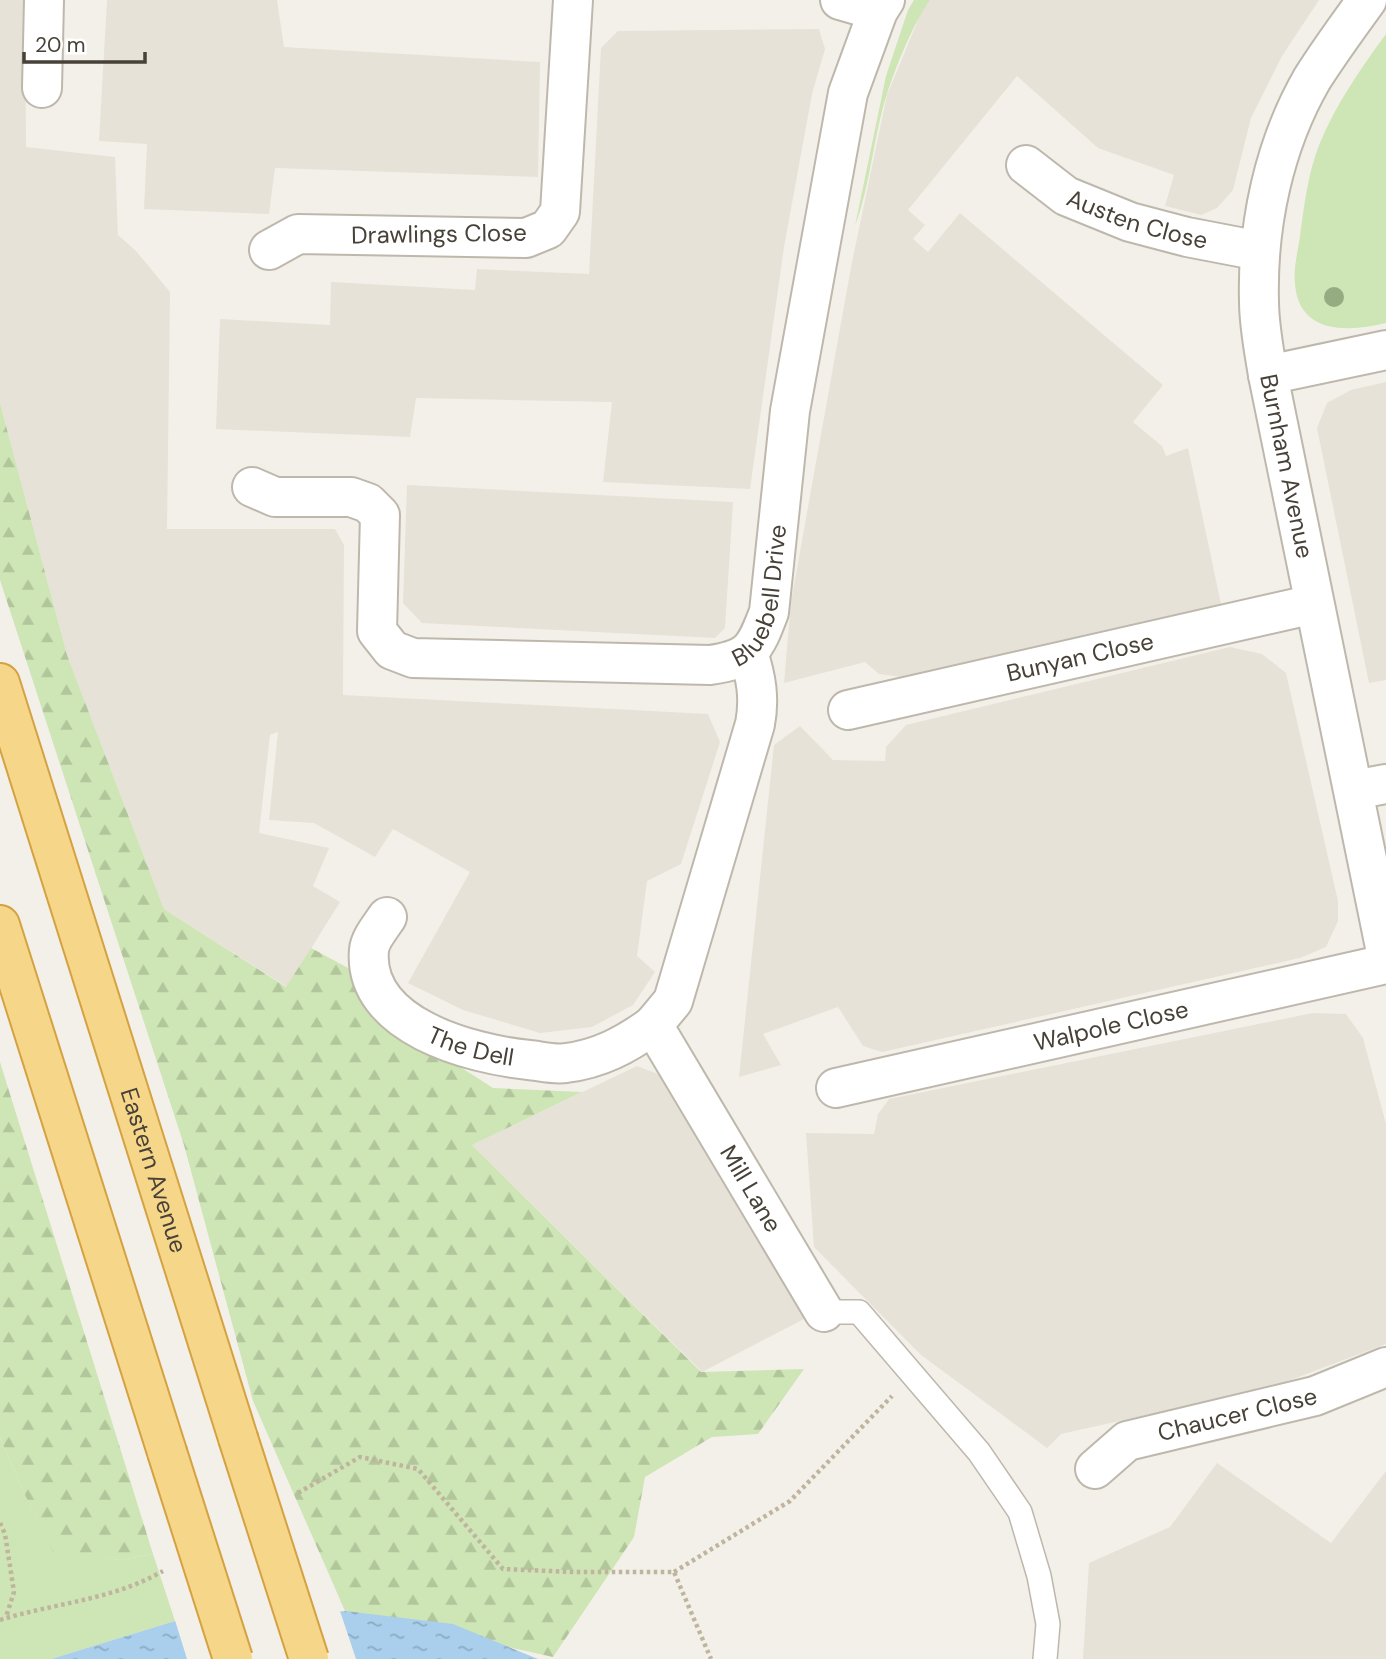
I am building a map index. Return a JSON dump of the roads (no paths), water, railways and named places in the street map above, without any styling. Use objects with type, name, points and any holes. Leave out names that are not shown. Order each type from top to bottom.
[{"type":"highway","name":"Eastern Avenue","points":[[0,683],[309,1659]]},
{"type":"highway","points":[[0,925],[233,1659]]},
{"type":"street","points":[[43,88],[44,0]]},
{"type":"street","points":[[571,0],[585,0]]},
{"type":"street","name":"Drawlings Close","points":[[269,250],[298,234],[526,238],[548,229],[560,212],[571,0]]},
{"type":"street","points":[[840,0],[881,5]]},
{"type":"street","name":"Burnham Avenue","points":[[1367,0],[1311,81],[1289,127],[1268,201],[1261,251],[1259,303],[1268,375],[1314,604],[1370,787],[1386,952]]},
{"type":"street","name":"Bluebell Drive","points":[[252,487],[275,497],[351,497],[368,503],[380,515],[377,631],[393,650],[414,658],[710,665],[733,662],[748,652],[760,638],[769,612],[790,411],[848,93],[881,5]]},
{"type":"street","name":"Austen Close","points":[[1026,165],[1066,196],[1130,222],[1187,237],[1261,251]]},
{"type":"street","points":[[1268,375],[1386,350]]},
{"type":"street","name":"Bunyan Close","points":[[848,710],[1314,604]]},
{"type":"street","points":[[653,1025],[673,1001],[755,724],[759,704],[755,674],[748,652]]},
{"type":"street","name":"The Dell","points":[[387,917],[369,947],[370,974],[387,1004],[428,1035],[500,1057],[563,1064],[594,1058],[628,1044],[653,1025]]},
{"type":"street","name":"Walpole Close","points":[[835,1088],[1386,964]]},
{"type":"street","name":"Mill Lane","points":[[653,1025],[824,1312]]},
{"type":"street","name":"Chaucer Close","points":[[1095,1469],[1127,1441],[1315,1396],[1386,1367]]},
{"type":"lane","name":"Mill Lane","points":[[824,1312],[859,1312],[979,1452],[1020,1512],[1040,1576],[1048,1624],[1045,1659]]},
{"type":"water","points":[[345,1611],[453,1624],[538,1659],[51,1659],[175,1621],[251,1619]]}]
